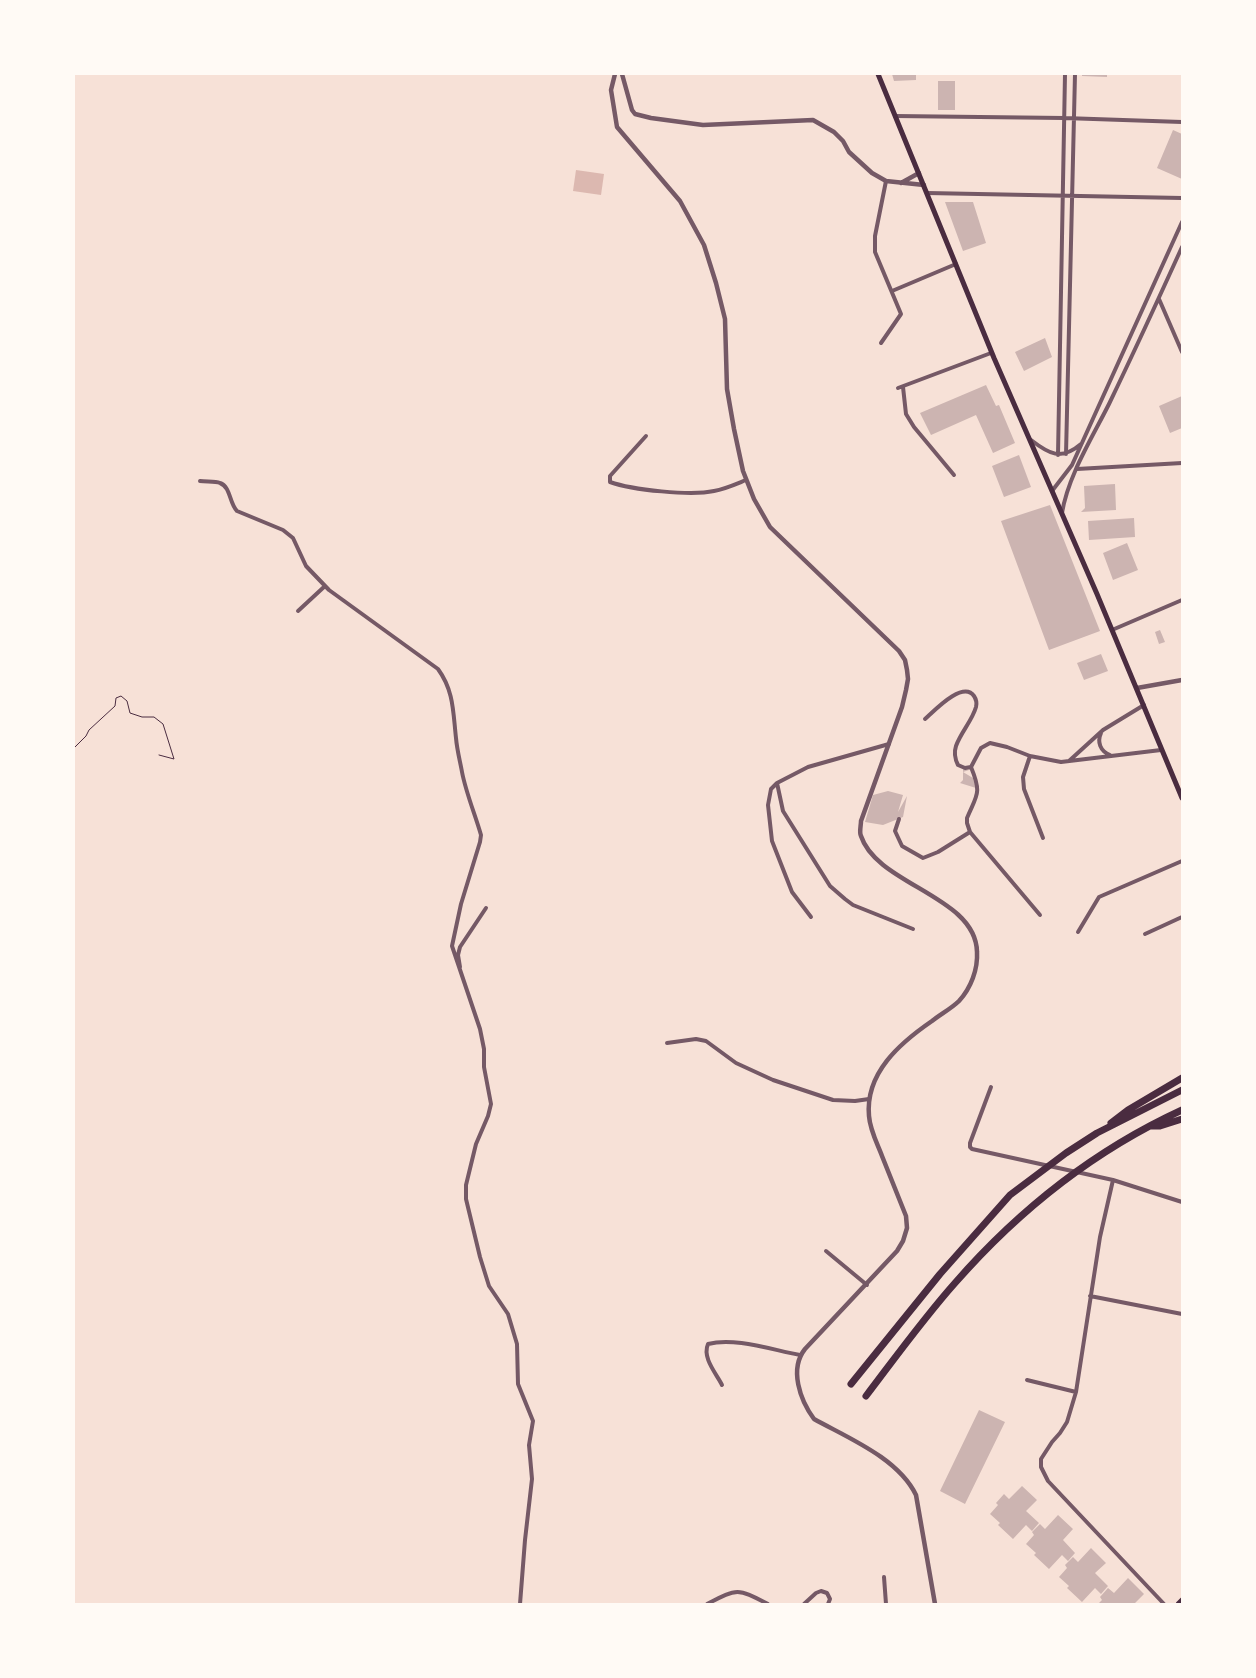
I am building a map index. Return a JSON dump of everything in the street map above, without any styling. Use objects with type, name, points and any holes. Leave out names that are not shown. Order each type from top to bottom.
[{"type":"highway","points":[[852,1384],[934,1281],[1010,1195],[1036,1174],[1128,1110],[1182,1078]]},
{"type":"highway","points":[[1097,1133],[1182,1090]]},
{"type":"highway","points":[[866,1396],[954,1284],[996,1239],[1033,1205],[1085,1166],[1148,1126],[1182,1110]]},
{"type":"highway","points":[[1148,1126],[1160,1126],[1182,1119]]},
{"type":"main road","points":[[878,74],[991,353],[1062,513],[1182,798]]},
{"type":"main road","points":[[1178,1604],[1182,1600]]},
{"type":"street","points":[[615,74],[611,90],[617,127],[680,201],[704,245],[725,319],[727,389],[741,463],[754,499],[770,527],[899,651],[905,660],[908,680],[902,707],[861,821],[860,834],[865,846],[874,858],[950,908],[964,919],[974,936],[977,951],[976,966],[969,988],[958,1002],[909,1036],[889,1058],[872,1084],[868,1099],[869,1118],[874,1136],[906,1216],[907,1228],[903,1241],[897,1251],[867,1285],[800,1355],[798,1366],[800,1392],[806,1408],[814,1418],[892,1465],[910,1483],[916,1495],[935,1604]]},
{"type":"street","points":[[622,74],[632,110],[635,114],[703,125],[813,120],[834,132],[849,152],[872,173],[886,181],[924,185]]},
{"type":"street","points":[[1058,455],[1064,74]]},
{"type":"street","points":[[1066,454],[1076,74]]},
{"type":"street","points":[[895,116],[1064,118],[1182,122]]},
{"type":"street","points":[[901,183],[919,172]]},
{"type":"street","points":[[881,343],[901,314],[875,252],[875,236],[886,181]]},
{"type":"street","points":[[927,193],[1182,198]]},
{"type":"street","points":[[1052,491],[1072,465],[1182,222]]},
{"type":"street","points":[[1062,513],[1065,497],[1077,469],[1182,248]]},
{"type":"street","points":[[892,291],[956,264]]},
{"type":"street","points":[[1149,294],[1159,299],[1182,352]]},
{"type":"street","points":[[954,475],[914,427],[906,414],[900,387],[991,353]]},
{"type":"street","points":[[646,436],[610,476],[610,482],[652,490],[682,493],[713,492],[746,480]]},
{"type":"street","points":[[1030,439],[1045,451],[1058,455],[1066,454],[1083,442]]},
{"type":"street","points":[[1077,469],[1182,463]]},
{"type":"street","points":[[200,481],[220,483],[227,488],[237,510],[283,530],[293,538],[306,566],[325,586],[438,669],[451,691],[462,775],[481,835],[460,904],[452,941],[453,952],[482,1040],[484,1067],[491,1104],[476,1144],[466,1185],[466,1199],[489,1286],[508,1314],[517,1344],[518,1384],[533,1421],[529,1445],[532,1479],[524,1540],[520,1604]]},
{"type":"street","points":[[298,611],[325,586]]},
{"type":"street","points":[[1112,630],[1182,600]]},
{"type":"street","points":[[1137,688],[1182,680]]},
{"type":"street","points":[[925,718],[952,696],[965,691],[972,693],[975,697],[976,708],[956,746],[955,754],[959,767],[971,768]]},
{"type":"street","points":[[1069,761],[1103,730],[1144,705]]},
{"type":"street","points":[[1103,730],[1099,737],[1099,746],[1112,756]]},
{"type":"street","points":[[1040,915],[970,832],[967,818],[978,793],[978,787],[971,768],[981,748],[990,743],[1052,762],[1161,750]]},
{"type":"street","points":[[811,916],[792,892],[772,841],[768,805],[771,789],[817,764],[889,744]]},
{"type":"street","points":[[1030,756],[1023,777],[1024,789],[1044,838]]},
{"type":"street","points":[[778,784],[783,811],[830,886],[853,905],[913,929]]},
{"type":"street","points":[[899,819],[895,831],[902,846],[923,858],[938,852],[970,832]]},
{"type":"street","points":[[1078,932],[1099,897],[1182,861]]},
{"type":"street","points":[[464,984],[459,952],[486,908]]},
{"type":"street","points":[[1145,934],[1182,917]]},
{"type":"street","points":[[667,1042],[696,1039],[706,1041],[736,1062],[773,1080],[832,1100],[855,1101],[868,1099]]},
{"type":"street","points":[[991,1087],[970,1143],[972,1149],[1113,1180],[1182,1202]]},
{"type":"street","points":[[1113,1180],[1100,1237],[1076,1392],[1067,1422],[1042,1459],[1041,1467],[1048,1481],[1164,1604]]},
{"type":"street","points":[[826,1251],[867,1285]]},
{"type":"street","points":[[1090,1296],[1182,1314]]},
{"type":"street","points":[[722,1385],[706,1356],[705,1350],[708,1344],[719,1341],[737,1342],[800,1355]]},
{"type":"street","points":[[1027,1380],[1076,1392]]},
{"type":"street","points":[[884,1577],[886,1604]]},
{"type":"street","points":[[707,1604],[730,1592],[737,1591],[744,1592],[768,1604]]},
{"type":"street","points":[[804,1604],[821,1591],[830,1599],[828,1604]]},
{"type":"path","points":[[74,748],[115,706],[116,698],[121,696],[127,701],[130,713],[154,717],[163,724],[174,759],[159,755]]},
{"type":"shaded area","points":[[576,170],[604,174],[601,195],[573,191]]},
{"type":"building","points":[[892,74],[916,74],[916,80],[894,81]]},
{"type":"building","points":[[1082,74],[1107,74],[1107,77],[1082,76]]},
{"type":"building","points":[[938,81],[955,81],[955,110],[938,110]]},
{"type":"building","points":[[1173,130],[1182,134],[1182,179],[1157,168]]},
{"type":"building","points":[[945,202],[973,202],[986,243],[963,251]]},
{"type":"building","points":[[1045,338],[1052,357],[1024,371],[1015,352]]},
{"type":"building","points":[[986,385],[996,406],[999,405],[1015,443],[993,453],[976,415],[931,435],[920,413]]},
{"type":"building","points":[[1182,396],[1182,428],[1170,433],[1159,406]]},
{"type":"building","points":[[1019,455],[1031,487],[1004,497],[992,466]]},
{"type":"building","points":[[1115,484],[1116,510],[1081,512],[1085,508],[1084,486]]},
{"type":"building","points":[[1050,505],[1100,631],[1049,650],[1001,521]]},
{"type":"building","points":[[1134,518],[1135,537],[1089,540],[1088,521]]},
{"type":"building","points":[[1127,543],[1138,570],[1113,580],[1103,553]]},
{"type":"building","points":[[1160,630],[1165,642],[1159,644],[1155,632]]},
{"type":"building","points":[[1101,654],[1108,671],[1084,680],[1077,663]]},
{"type":"building","points":[[963,772],[973,778],[976,788],[960,783],[963,780]]},
{"type":"building","points":[[888,791],[903,795],[898,812],[907,796],[903,817],[883,825],[865,822],[873,795]]},
{"type":"building","points":[[979,1410],[1005,1422],[965,1504],[940,1491]]},
{"type":"building","points":[[1022,1486],[1037,1500],[1026,1511],[1039,1523],[1032,1531],[1026,1525],[1013,1539],[998,1525],[1000,1523],[990,1514],[1004,1494],[1009,1499]]},
{"type":"building","points":[[1058,1515],[1073,1529],[1063,1540],[1075,1553],[1068,1561],[1062,1555],[1049,1569],[1034,1555],[1036,1553],[1026,1544],[1034,1535],[1032,1532],[1040,1524],[1045,1529]]},
{"type":"building","points":[[1091,1548],[1106,1563],[1095,1573],[1108,1586],[1101,1594],[1095,1588],[1082,1602],[1067,1588],[1069,1586],[1059,1577],[1067,1568],[1065,1565],[1073,1557],[1078,1562]]},
{"type":"building","points":[[1128,1578],[1144,1594],[1134,1604],[1098,1604],[1102,1600],[1100,1597],[1108,1588],[1114,1593]]}]
